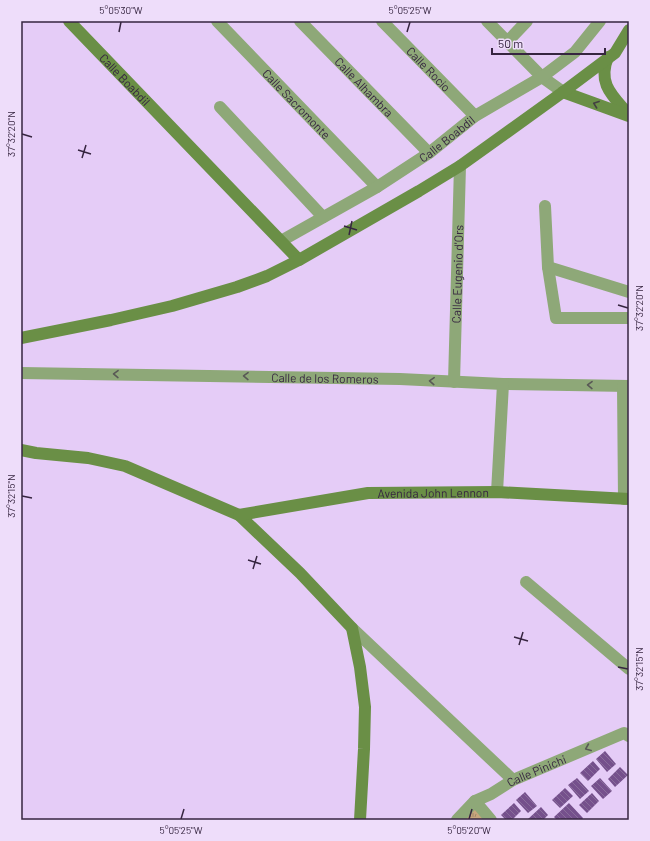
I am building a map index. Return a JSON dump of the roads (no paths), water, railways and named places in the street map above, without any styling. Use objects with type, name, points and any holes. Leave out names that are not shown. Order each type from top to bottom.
[{"type":"street","name":"Calle Boabdil","points":[[69,21],[299,260]]},
{"type":"street","name":"Calle Sacromonte","points":[[217,21],[377,187]]},
{"type":"street","name":"Calle Alhambra","points":[[300,21],[429,153]]},
{"type":"street","name":"Calle Rocío","points":[[382,21],[475,116]]},
{"type":"street","points":[[487,21],[542,77],[563,92],[629,115]]},
{"type":"street","points":[[507,42],[527,21]]},
{"type":"street","name":"Calle Boabdil","points":[[281,241],[377,187],[429,153],[475,116],[542,77],[575,52],[600,21]]},
{"type":"street","points":[[21,338],[172,306],[237,287],[267,276],[299,260],[460,166],[608,58],[629,30]]},
{"type":"street","points":[[608,58],[604,72],[606,86],[629,115]]},
{"type":"street","points":[[220,107],[323,217]]},
{"type":"street","name":"Calle Eugenio d'Ors","points":[[454,382],[460,166]]},
{"type":"street","points":[[545,206],[548,267],[556,318],[629,318]]},
{"type":"street","points":[[548,267],[629,292]]},
{"type":"street","name":"Calle de los Romeros","points":[[21,373],[400,379],[503,384],[626,386]]},
{"type":"street","points":[[497,492],[503,384]]},
{"type":"street","points":[[626,386],[627,499]]},
{"type":"street","points":[[21,450],[36,453],[88,458],[125,466],[239,515],[300,573],[352,628],[513,780]]},
{"type":"street","name":"Avenida John Lennon","points":[[239,515],[368,493],[497,492],[627,499]]},
{"type":"street","points":[[526,582],[629,669]]},
{"type":"street","points":[[352,628],[360,668],[365,707],[360,820]]},
{"type":"street","name":"Calle Pinichi","points":[[457,820],[475,801],[491,794],[513,780],[627,735]]},
{"type":"street","points":[[475,801],[491,820]]}]
